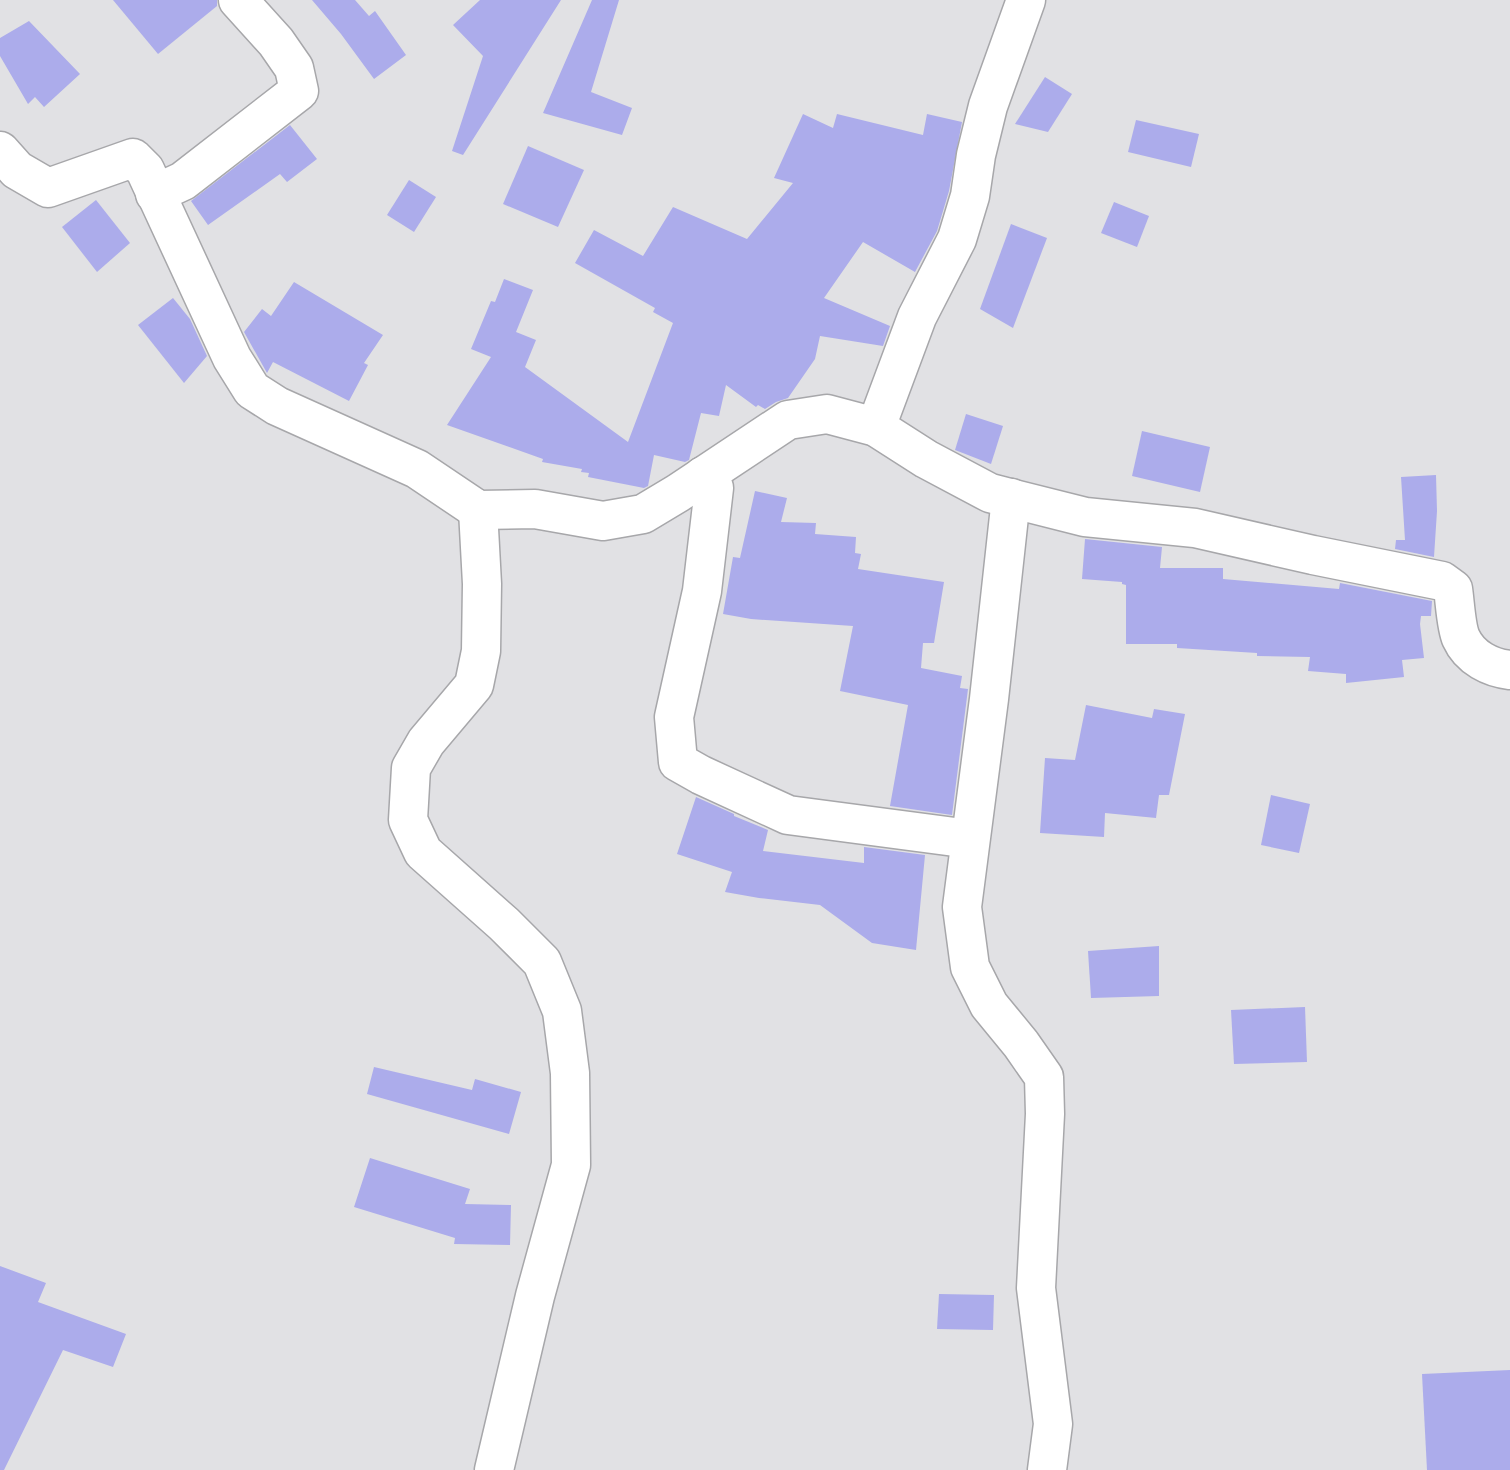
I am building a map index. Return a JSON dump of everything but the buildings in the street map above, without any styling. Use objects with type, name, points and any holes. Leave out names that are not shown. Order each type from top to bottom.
[{"type":"street","points":[[155,194],[183,181],[299,91],[294,68],[276,42],[238,0]]},
{"type":"street","points":[[876,428],[917,317],[957,239],[970,196],[976,155],[988,106],[1027,0]]},
{"type":"street","points":[[0,151],[17,170],[48,188],[132,158],[145,170],[226,347],[252,390],[277,406],[417,469],[478,510],[536,509],[603,522],[643,514],[788,420],[827,414],[876,428],[989,493],[1085,517],[1195,528],[1443,581],[1453,589],[1461,638],[1476,657],[1494,668],[1510,670]]},
{"type":"street","points":[[704,476],[714,488],[702,592],[674,717],[678,762],[788,815],[970,839]]},
{"type":"street","points":[[1011,498],[989,699],[962,906],[970,967],[989,1005],[1044,1077],[1045,1114],[1036,1289],[1053,1424],[1046,1470]]},
{"type":"street","points":[[478,510],[482,584],[481,651],[474,685],[426,742],[411,768],[408,820],[423,852],[504,924],[542,962],[562,1011],[570,1073],[571,1165],[535,1296],[494,1470]]}]
